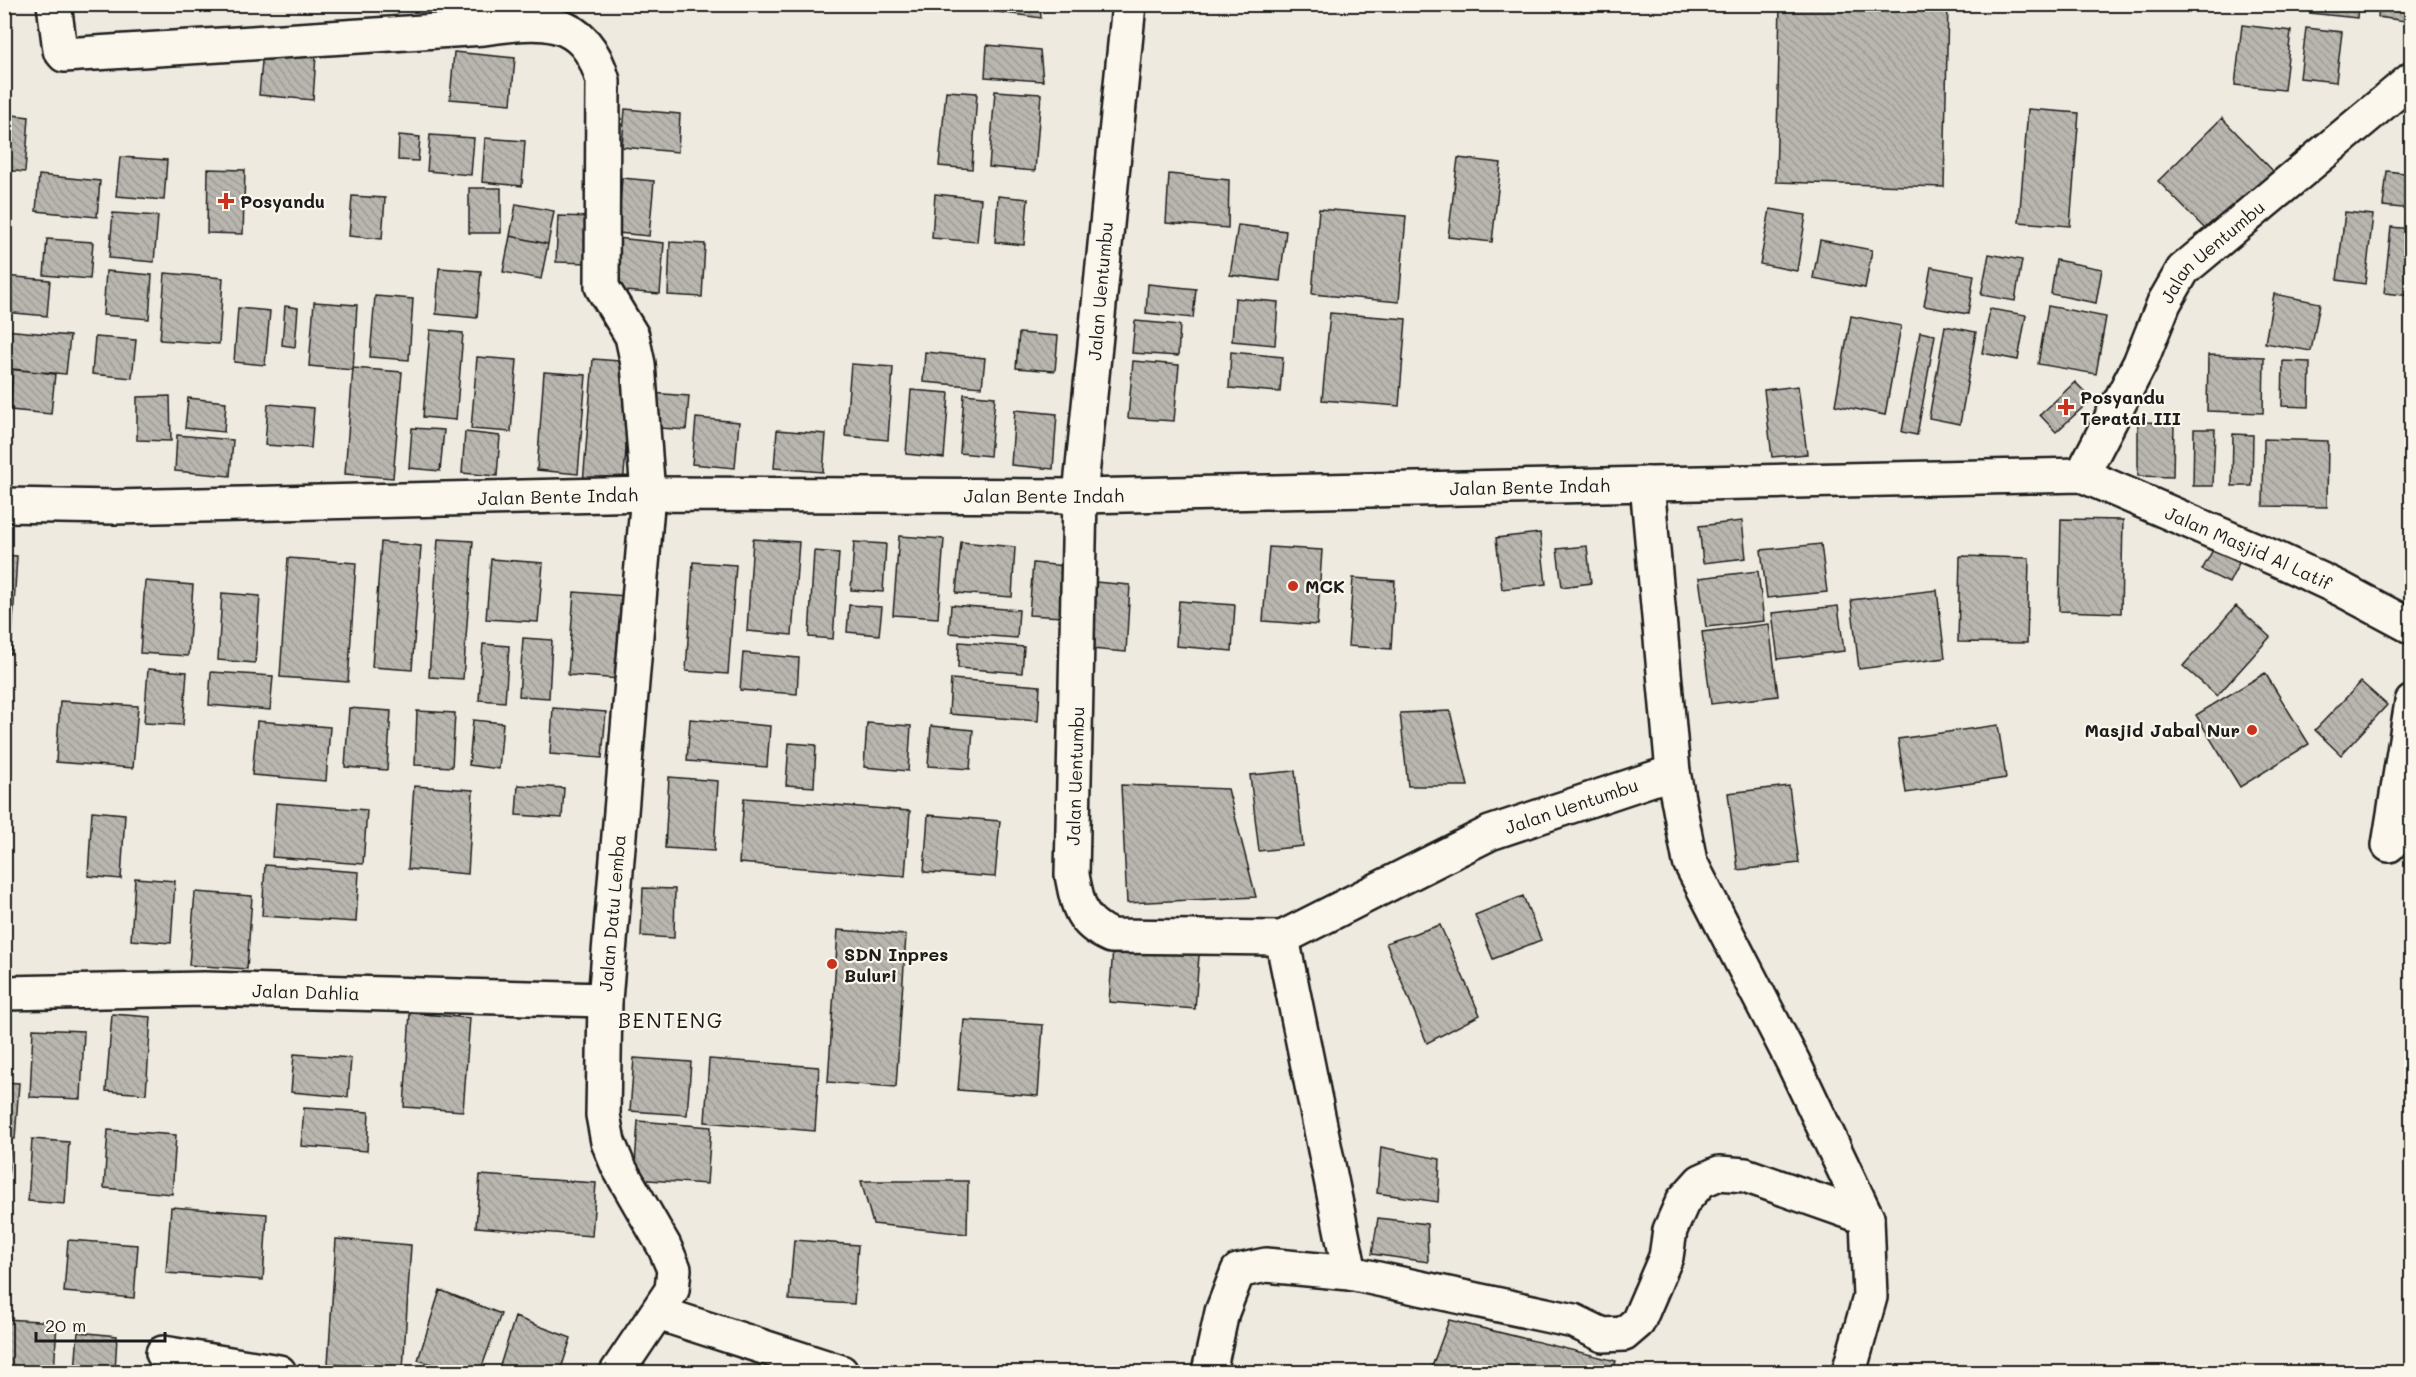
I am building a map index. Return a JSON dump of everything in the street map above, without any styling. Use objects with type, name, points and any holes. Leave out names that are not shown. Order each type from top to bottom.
[{"type":"street","name":"Jalan Datu Lemba","points":[[54,4],[60,50],[64,55],[484,28],[534,21],[568,29],[597,59],[603,81],[602,286],[632,336],[638,364],[648,494],[605,1000],[603,1115],[608,1142],[674,1269],[672,1290],[617,1372]]},
{"type":"street","name":"Jalan Uentumbu","points":[[1129,4],[1080,496],[1072,875],[1078,904],[1092,927],[1111,936],[1282,938],[1490,833],[1673,772]]},
{"type":"street","name":"Jalan Uentumbu","points":[[2082,475],[2140,363],[2164,303],[2183,270],[2412,80]]},
{"type":"street","name":"Jalan Bente Indah","points":[[4,505],[115,507],[648,494],[1080,496],[2082,475]]},
{"type":"street","name":"Jalan Masjid Al Latif","points":[[2082,475],[2279,560],[2341,589],[2412,627]]},
{"type":"street","points":[[1647,484],[1673,772],[1690,862],[1793,1062],[1868,1218],[1870,1297],[1849,1372]]},
{"type":"street","points":[[2389,845],[2412,702]]},
{"type":"street","points":[[1282,938],[1350,1273]]},
{"type":"street","name":"Jalan Dahlia","points":[[4,993],[204,989],[605,1000]]},
{"type":"street","points":[[1209,1372],[1222,1312],[1238,1271],[1266,1265],[1350,1273],[1574,1321],[1603,1335],[1624,1334],[1638,1322],[1666,1257],[1670,1230],[1683,1201],[1701,1181],[1719,1173],[1745,1175],[1868,1218]]},
{"type":"street","points":[[658,1312],[841,1372]]},
{"type":"street","points":[[163,1353],[279,1372]]},
{"type":"building","points":[[971,4],[1040,4],[1041,18],[971,8]]},
{"type":"building","points":[[1780,4],[1948,4],[1944,187],[1776,182]]},
{"type":"building","points":[[2250,4],[2290,4],[2289,11]]},
{"type":"building","points":[[2311,4],[2358,4],[2357,18],[2310,13]]},
{"type":"building","points":[[2379,4],[2412,4],[2412,22],[2378,17]]},
{"type":"building","points":[[2242,25],[2291,31],[2284,90],[2235,85]]},
{"type":"building","points":[[2306,28],[2342,32],[2336,82],[2300,78]]},
{"type":"building","points":[[987,45],[1040,50],[1043,81],[985,77]]},
{"type":"building","points":[[263,50],[316,55],[313,100],[259,95]]},
{"type":"building","points":[[454,52],[515,58],[511,104],[450,99]]},
{"type":"building","points":[[946,91],[977,93],[972,169],[939,166]]},
{"type":"building","points":[[995,91],[1041,94],[1035,171],[989,167]]},
{"type":"building","points":[[625,109],[680,114],[678,152],[622,147]]},
{"type":"building","points":[[2028,109],[2079,113],[2070,226],[2019,222]]},
{"type":"building","points":[[4,114],[29,117],[25,172],[4,170]]},
{"type":"building","points":[[2222,118],[2273,171],[2209,233],[2158,181]]},
{"type":"building","points":[[399,135],[420,137],[418,161],[398,160]]},
{"type":"building","points":[[430,135],[474,138],[471,175],[427,171]]},
{"type":"building","points":[[485,138],[525,141],[522,186],[482,182]]},
{"type":"building","points":[[120,157],[167,160],[164,200],[116,196]]},
{"type":"building","points":[[1458,158],[1501,163],[1492,242],[1448,237]]},
{"type":"building","name":"Posyandu","points":[[208,169],[245,170],[243,234],[207,233]]},
{"type":"building","points":[[2387,171],[2412,174],[2412,209],[2383,206]]},
{"type":"building","points":[[1169,174],[1229,180],[1228,228],[1166,223]]},
{"type":"building","points":[[39,175],[100,181],[97,217],[36,211]]},
{"type":"building","points":[[622,178],[654,181],[649,236],[618,233]]},
{"type":"building","points":[[469,188],[501,188],[501,233],[469,233]]},
{"type":"building","points":[[935,194],[981,199],[977,242],[932,238]]},
{"type":"building","points":[[352,196],[385,198],[382,239],[349,236]]},
{"type":"building","points":[[998,196],[1028,199],[1024,245],[995,242]]},
{"type":"building","points":[[516,204],[554,211],[548,244],[510,236]]},
{"type":"building","points":[[1319,209],[1406,216],[1399,302],[1312,294]]},
{"type":"building","points":[[1770,209],[1806,215],[1797,271],[1760,264]]},
{"type":"building","points":[[2345,212],[2373,215],[2365,284],[2337,280]]},
{"type":"building","points":[[113,213],[158,216],[154,262],[109,258]]},
{"type":"building","points":[[558,216],[591,217],[589,263],[556,262]]},
{"type":"building","points":[[1238,225],[1286,231],[1280,281],[1230,275]]},
{"type":"building","points":[[2391,227],[2412,229],[2412,296],[2384,293]]},
{"type":"building","points":[[510,236],[548,244],[541,279],[503,272]]},
{"type":"building","points":[[617,238],[664,243],[660,294],[613,290]]},
{"type":"building","points":[[47,239],[93,242],[90,279],[44,275]]},
{"type":"building","points":[[1820,240],[1872,250],[1865,288],[1813,278]]},
{"type":"building","points":[[670,242],[705,244],[702,297],[668,295]]},
{"type":"building","points":[[1989,254],[2022,260],[2015,301],[1981,295]]},
{"type":"building","points":[[2056,260],[2102,269],[2096,303],[2051,294]]},
{"type":"building","points":[[1931,267],[1974,275],[1968,314],[1924,306]]},
{"type":"building","points":[[439,268],[481,271],[477,318],[436,314]]},
{"type":"building","points":[[106,271],[152,275],[149,319],[103,315]]},
{"type":"building","points":[[165,273],[223,278],[219,344],[160,340]]},
{"type":"building","points":[[4,276],[50,280],[47,316],[4,312]]},
{"type":"building","points":[[1148,284],[1196,289],[1193,318],[1146,313]]},
{"type":"building","points":[[2274,294],[2320,303],[2311,351],[2265,343]]},
{"type":"building","points":[[375,296],[413,299],[409,360],[370,357]]},
{"type":"building","points":[[1235,298],[1278,302],[1275,345],[1232,341]]},
{"type":"building","points":[[314,302],[357,305],[353,370],[309,366]]},
{"type":"building","points":[[285,306],[298,308],[295,347],[282,345]]},
{"type":"building","points":[[2048,306],[2106,317],[2096,374],[2038,364]]},
{"type":"building","points":[[238,308],[270,311],[265,365],[234,362]]},
{"type":"building","points":[[1990,309],[2026,315],[2018,360],[1982,353]]},
{"type":"building","points":[[1330,313],[1406,319],[1399,406],[1322,400]]},
{"type":"building","points":[[1851,316],[1901,326],[1885,415],[1835,405]]},
{"type":"building","points":[[1135,321],[1180,325],[1178,356],[1132,353]]},
{"type":"building","points":[[1945,326],[1976,332],[1960,424],[1929,418]]},
{"type":"building","points":[[4,330],[70,336],[66,374],[4,369]]},
{"type":"building","points":[[430,330],[463,333],[456,420],[423,417]]},
{"type":"building","points":[[1920,332],[1935,335],[1917,435],[1902,432]]},
{"type":"building","points":[[1019,333],[1058,336],[1055,371],[1016,368]]},
{"type":"building","points":[[95,337],[136,340],[132,378],[92,374]]},
{"type":"building","points":[[925,352],[985,358],[982,387],[923,382]]},
{"type":"building","points":[[1231,352],[1283,357],[1280,392],[1229,388]]},
{"type":"building","points":[[2208,355],[2264,357],[2263,413],[2207,411]]},
{"type":"building","points":[[477,357],[517,360],[511,432],[471,429]]},
{"type":"building","points":[[593,359],[633,362],[623,487],[583,484]]},
{"type":"building","points":[[1133,361],[1179,365],[1174,421],[1128,418]]},
{"type":"building","points":[[2283,361],[2310,362],[2309,407],[2282,406]]},
{"type":"building","points":[[851,364],[893,367],[888,440],[845,436]]},
{"type":"building","points":[[353,368],[402,372],[393,478],[345,474]]},
{"type":"building","points":[[13,369],[55,374],[51,414],[10,410]]},
{"type":"building","points":[[544,372],[586,375],[578,474],[537,470]]},
{"type":"building","name":"Posyandu Teratai III","points":[[2075,382],[2092,399],[2056,432],[2040,415]]},
{"type":"building","points":[[1798,386],[1807,454],[1772,457],[1764,390]]},
{"type":"building","points":[[911,390],[949,393],[944,458],[906,454]]},
{"type":"building","points":[[651,393],[689,396],[686,430],[648,427]]},
{"type":"building","points":[[964,394],[995,397],[990,456],[960,453]]},
{"type":"building","points":[[170,396],[171,441],[137,440],[137,397]]},
{"type":"building","points":[[188,398],[226,402],[224,432],[185,428]]},
{"type":"building","points":[[268,404],[314,408],[311,448],[265,445]]},
{"type":"building","points":[[1015,410],[1057,414],[1053,469],[1011,465]]},
{"type":"building","points":[[696,418],[739,422],[735,468],[692,464]]},
{"type":"building","points":[[2138,422],[2174,423],[2173,477],[2138,476]]},
{"type":"building","points":[[412,428],[444,430],[440,471],[409,468]]},
{"type":"building","points":[[2194,429],[2215,429],[2213,486],[2193,486]]},
{"type":"building","points":[[777,430],[826,434],[823,472],[774,468]]},
{"type":"building","points":[[465,432],[500,436],[497,476],[462,473]]},
{"type":"building","points":[[2233,434],[2253,435],[2252,486],[2232,486]]},
{"type":"building","points":[[177,435],[233,440],[230,476],[175,471]]},
{"type":"building","points":[[2264,439],[2328,441],[2327,507],[2263,506]]},
{"type":"building","points":[[2061,519],[2123,520],[2121,613],[2059,611]]},
{"type":"building","points":[[1742,521],[1746,558],[1703,563],[1699,526]]},
{"type":"building","points":[[1540,533],[1546,584],[1502,589],[1496,538]]},
{"type":"building","points":[[899,536],[944,539],[938,618],[893,615]]},
{"type":"building","points":[[438,539],[473,541],[463,679],[429,677]]},
{"type":"building","points":[[753,539],[799,542],[792,635],[747,631]]},
{"type":"building","points":[[381,542],[421,546],[412,670],[372,667]]},
{"type":"building","points":[[854,542],[886,544],[883,592],[851,590]]},
{"type":"building","points":[[961,542],[1015,547],[1012,597],[956,593]]},
{"type":"building","points":[[1821,544],[1827,592],[1767,598],[1761,550]]},
{"type":"building","points":[[1587,546],[1591,583],[1562,587],[1557,549]]},
{"type":"building","name":"MCK","points":[[1269,547],[1322,550],[1317,625],[1263,621]]},
{"type":"building","points":[[2214,548],[2240,561],[2229,583],[2202,570]]},
{"type":"building","points":[[814,551],[839,553],[833,639],[809,637]]},
{"type":"building","points":[[4,555],[17,556],[11,654],[4,654]]},
{"type":"building","points":[[1960,556],[2029,558],[2027,643],[1958,642]]},
{"type":"building","points":[[288,558],[356,563],[348,682],[280,677]]},
{"type":"building","points":[[491,559],[543,563],[538,622],[486,619]]},
{"type":"building","points":[[693,562],[736,565],[728,674],[686,671]]},
{"type":"building","points":[[1033,563],[1065,566],[1062,617],[1029,615]]},
{"type":"building","points":[[1758,571],[1764,621],[1706,627],[1699,578]]},
{"type":"building","points":[[1353,578],[1395,581],[1391,649],[1348,646]]},
{"type":"building","points":[[145,581],[193,585],[188,656],[140,653]]},
{"type":"building","points":[[1083,581],[1130,585],[1126,652],[1079,648]]},
{"type":"building","points":[[1937,590],[1945,658],[1859,669],[1851,600]]},
{"type":"building","points":[[574,592],[626,596],[620,679],[568,675]]},
{"type":"building","points":[[222,593],[260,596],[255,663],[218,660]]},
{"type":"building","points":[[1179,601],[1235,605],[1232,651],[1176,646]]},
{"type":"building","points":[[849,605],[882,607],[879,635],[847,632]]},
{"type":"building","points":[[951,605],[1019,610],[1017,638],[949,633]]},
{"type":"building","points":[[1838,606],[1844,651],[1778,659],[1772,613]]},
{"type":"building","points":[[2236,606],[2270,637],[2217,696],[2183,666]]},
{"type":"building","points":[[1769,624],[1778,696],[1711,704],[1702,632]]},
{"type":"building","points":[[523,638],[552,640],[549,698],[519,696]]},
{"type":"building","points":[[959,642],[1024,647],[1022,673],[958,668]]},
{"type":"building","points":[[483,644],[509,646],[505,702],[479,700]]},
{"type":"building","points":[[743,653],[799,658],[797,694],[740,690]]},
{"type":"building","points":[[148,669],[187,672],[183,725],[144,723]]},
{"type":"building","points":[[211,672],[273,676],[270,710],[209,705]]},
{"type":"building","name":"Masjid Jabal Nur","points":[[2265,673],[2309,744],[2240,787],[2196,715]]},
{"type":"building","points":[[951,679],[1040,686],[1038,721],[949,714]]},
{"type":"building","points":[[2361,682],[2387,705],[2341,755],[2315,730]]},
{"type":"building","points":[[60,701],[138,706],[133,768],[56,762]]},
{"type":"building","points":[[349,708],[391,711],[387,770],[345,767]]},
{"type":"building","points":[[553,708],[606,712],[602,758],[550,754]]},
{"type":"building","points":[[417,711],[455,713],[452,767],[415,765]]},
{"type":"building","points":[[1450,711],[1468,786],[1408,786],[1400,713]]},
{"type":"building","points":[[690,719],[770,726],[767,767],[687,761]]},
{"type":"building","points":[[473,720],[503,723],[499,769],[469,765]]},
{"type":"building","points":[[257,721],[330,727],[326,781],[252,775]]},
{"type":"building","points":[[867,723],[911,726],[908,771],[864,767]]},
{"type":"building","points":[[1998,725],[2006,778],[1906,793],[1898,739]]},
{"type":"building","points":[[931,726],[973,730],[970,769],[928,766]]},
{"type":"building","points":[[789,743],[816,745],[814,787],[786,785]]},
{"type":"building","points":[[1295,771],[1303,846],[1259,851],[1250,775]]},
{"type":"building","points":[[669,777],[718,781],[714,851],[665,848]]},
{"type":"building","points":[[518,785],[564,788],[562,818],[516,815]]},
{"type":"building","points":[[1121,785],[1228,789],[1256,897],[1127,903]]},
{"type":"building","points":[[414,786],[473,790],[468,874],[408,869]]},
{"type":"building","points":[[1789,786],[1799,863],[1738,870],[1728,793]]},
{"type":"building","points":[[744,798],[910,811],[905,876],[739,863]]},
{"type":"building","points":[[276,803],[367,810],[363,864],[272,857]]},
{"type":"building","points":[[92,811],[125,814],[121,879],[88,876]]},
{"type":"building","points":[[928,815],[1000,821],[995,877],[924,872]]},
{"type":"building","points":[[265,865],[359,872],[356,922],[262,916]]},
{"type":"building","points":[[135,878],[175,881],[171,943],[131,940]]},
{"type":"building","points":[[643,888],[675,889],[674,938],[641,936]]},
{"type":"building","points":[[195,892],[252,896],[247,969],[189,965]]},
{"type":"building","points":[[1523,896],[1541,940],[1493,959],[1475,915]]},
{"type":"building","points":[[1440,925],[1480,1015],[1427,1043],[1386,943]]},
{"type":"building","points":[[838,930],[906,935],[896,1087],[828,1082]]},
{"type":"building","points":[[1113,948],[1199,955],[1195,1009],[1109,1002]]},
{"type":"building","points":[[410,1013],[470,1018],[463,1111],[404,1107]]},
{"type":"building","points":[[112,1014],[151,1017],[146,1094],[106,1091]]},
{"type":"building","points":[[964,1020],[1043,1025],[1038,1096],[958,1090]]},
{"type":"building","points":[[33,1029],[84,1031],[81,1099],[30,1097]]},
{"type":"building","points":[[294,1054],[351,1058],[348,1097],[291,1092]]},
{"type":"building","points":[[634,1058],[691,1062],[687,1115],[630,1111]]},
{"type":"building","points":[[709,1059],[819,1067],[815,1131],[705,1122]]},
{"type":"building","points":[[4,1082],[19,1083],[15,1139],[4,1138]]},
{"type":"building","points":[[304,1108],[369,1112],[367,1151],[301,1146]]},
{"type":"building","points":[[638,1121],[711,1127],[707,1184],[634,1179]]},
{"type":"building","points":[[108,1130],[176,1135],[172,1194],[104,1188]]},
{"type":"building","points":[[32,1139],[69,1142],[65,1204],[28,1201]]},
{"type":"building","points":[[1381,1147],[1440,1159],[1438,1202],[1377,1193]]},
{"type":"building","points":[[4,1148],[10,1148],[6,1205],[4,1205]]},
{"type":"building","points":[[480,1175],[596,1183],[592,1236],[476,1227]]},
{"type":"building","points":[[861,1181],[968,1181],[967,1234],[873,1224]]},
{"type":"building","points":[[171,1207],[267,1214],[263,1280],[166,1273]]},
{"type":"building","points":[[1378,1218],[1427,1224],[1428,1262],[1372,1254]]},
{"type":"building","points":[[336,1239],[411,1245],[403,1370],[328,1364]]},
{"type":"building","points":[[68,1240],[138,1245],[134,1298],[64,1292]]},
{"type":"building","points":[[794,1240],[858,1245],[854,1304],[789,1300]]},
{"type":"building","points":[[440,1290],[501,1314],[480,1372],[459,1372],[418,1360]]},
{"type":"building","points":[[515,1317],[571,1338],[560,1372],[498,1372]]},
{"type":"building","points":[[4,1319],[57,1322],[54,1372],[4,1372]]},
{"type":"building","points":[[1449,1320],[1616,1361],[1613,1372],[1430,1372]]},
{"type":"building","points":[[78,1332],[117,1336],[115,1372],[75,1372]]},
{"type":"building","points":[[1242,1368],[1258,1372],[1241,1372]]},
{"type":"place","name":"Posyandu","points":[[226,201]]},
{"type":"place","name":"Posyandu Teratai III","points":[[2066,407]]},
{"type":"place","name":"MCK","points":[[1293,586]]},
{"type":"place","name":"Masjid Jabal Nur","points":[[2252,730]]},
{"type":"place","name":"SDN Inpres Buluri","points":[[832,964]]},
{"type":"district","name":"BENTENG","points":[[671,1019]]}]
